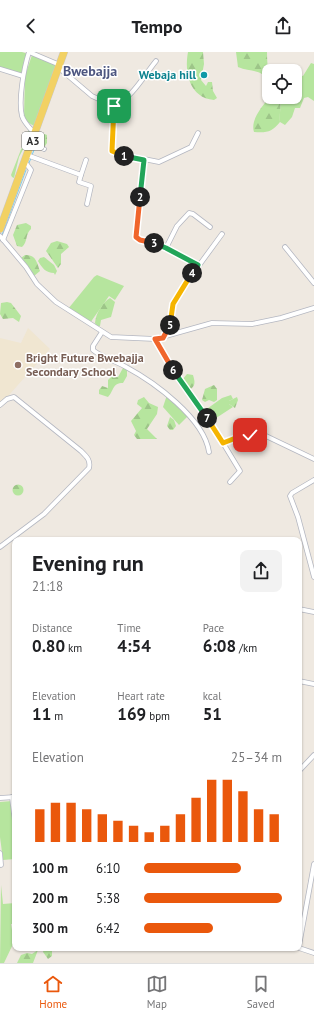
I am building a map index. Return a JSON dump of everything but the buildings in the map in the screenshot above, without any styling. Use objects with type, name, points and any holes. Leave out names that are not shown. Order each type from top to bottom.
[{"type":"main road","name":"A3","points":[[0,229],[3,214],[26,159],[64,52]]},
{"type":"street","points":[[35,134],[22,114],[23,76],[29,52],[60,66],[92,96],[114,106]]},
{"type":"street","points":[[114,106],[126,99],[135,90],[156,61]]},
{"type":"street","points":[[0,69],[23,76]]},
{"type":"street","points":[[114,106],[113,153],[159,162],[189,149],[194,144],[198,133]]},
{"type":"street","points":[[39,146],[44,149]]},
{"type":"street","points":[[26,159],[81,175]]},
{"type":"street","points":[[26,159],[31,170],[2,238],[26,267],[37,284],[47,294],[66,310],[102,332],[115,337],[155,339],[212,323],[252,324],[281,318],[314,308]]},
{"type":"street","points":[[86,160],[79,182],[91,186],[87,204]]},
{"type":"street","points":[[144,160],[136,237],[140,240],[166,248],[198,265]]},
{"type":"street","points":[[166,248],[177,226],[189,213],[193,214],[210,227]]},
{"type":"street","points":[[163,338],[170,324],[173,304],[198,265],[222,234]]},
{"type":"street","points":[[285,247],[314,283]]},
{"type":"street","points":[[102,332],[93,346],[93,350],[139,374],[179,404],[196,424],[208,446],[209,452]]},
{"type":"street","points":[[155,339],[181,383],[223,443],[240,471],[230,482]]},
{"type":"street","points":[[0,405],[7,399],[14,397],[81,451],[89,459],[90,464],[89,468],[50,508],[13,537]]},
{"type":"street","points":[[223,443],[246,434],[266,436],[298,450],[314,459]]},
{"type":"street","points":[[314,480],[290,495],[298,517],[314,577]]},
{"type":"street","points":[[0,547],[12,538]]},
{"type":"street","points":[[302,610],[314,612]]},
{"type":"street","points":[[302,682],[314,684]]},
{"type":"street","points":[[302,768],[314,755]]},
{"type":"street","points":[[0,798],[12,797]]},
{"type":"street","points":[[0,853],[1,866]]},
{"type":"street","points":[[302,930],[314,864]]},
{"type":"street","points":[[302,948],[314,953]]},
{"type":"shaded area","name":"Bright Future Bwebajja Secondary School","points":[[28,328],[50,349],[0,403],[0,338],[21,343]]},
{"type":"green space","points":[[0,52],[22,52],[28,54],[23,71],[21,73],[0,67]]},
{"type":"green space","points":[[188,52],[203,52],[204,64],[201,80],[206,86],[208,82],[212,82],[213,91],[217,98],[214,100],[199,95],[190,83],[187,68]]},
{"type":"green space","points":[[236,52],[267,52],[268,64],[262,64],[262,74],[238,67]]},
{"type":"green space","points":[[32,55],[56,65],[34,126],[24,117],[25,76]]},
{"type":"green space","points":[[311,63],[314,64],[314,101],[308,97],[304,98],[302,103],[303,76]]},
{"type":"green space","points":[[264,104],[280,104],[280,122],[269,131],[254,132],[253,127],[255,118]]},
{"type":"green space","points":[[280,104],[302,104],[300,108],[295,108],[292,117],[285,125],[280,122]]},
{"type":"green space","points":[[29,129],[28,140],[19,157],[14,178],[11,175]]},
{"type":"green space","points":[[42,133],[47,135],[47,143],[45,146],[41,147],[39,142]]},
{"type":"green space","points":[[26,223],[31,226],[31,229],[24,245],[22,247],[17,246],[13,235],[17,225]]},
{"type":"green space","points":[[57,241],[67,244],[69,247],[61,254],[61,264],[58,268],[46,251],[51,243]]},
{"type":"green space","points":[[25,255],[32,256],[37,262],[40,271],[34,276],[21,258]]},
{"type":"green space","points":[[44,257],[54,265],[57,271],[55,275],[54,273],[44,270],[38,261],[40,258]]},
{"type":"green space","points":[[97,275],[124,286],[115,300],[109,296],[90,323],[68,309]]},
{"type":"green space","points":[[110,298],[115,302],[111,317],[101,320],[100,326],[97,327],[95,323],[98,312],[102,305]]},
{"type":"green space","points":[[1,303],[11,303],[21,316],[19,322],[13,318],[3,319],[0,314]]},
{"type":"green space","points":[[123,368],[127,370],[127,376],[123,383],[117,384],[108,397],[99,394],[99,390],[102,386],[108,388],[108,380],[112,376],[118,377]]},
{"type":"green space","points":[[187,374],[193,375],[194,382],[193,387],[189,390],[182,380]]},
{"type":"green space","points":[[214,385],[217,389],[217,400],[214,402],[209,400],[205,402],[202,400],[205,389]]},
{"type":"green space","points":[[167,395],[188,416],[179,425],[163,407]]},
{"type":"green space","points":[[231,395],[233,399],[229,401],[229,404],[233,407],[210,422],[204,411],[222,398]]},
{"type":"green space","points":[[144,397],[149,403],[158,407],[157,414],[147,429],[157,439],[137,439],[134,435],[136,431],[131,421],[142,408],[137,404],[138,400]]},
{"type":"green space","points":[[237,397],[238,400],[235,408],[229,404],[229,401]]},
{"type":"green space","points":[[170,417],[174,420],[176,426],[173,430],[170,430],[167,426]]},
{"type":"green space","points":[[18,484],[22,486],[24,490],[22,494],[18,496],[14,494],[12,490],[14,486]]},
{"type":"green space","points":[[12,801],[12,859],[3,860],[0,837],[0,802]]},
{"type":"green space","points":[[1,885],[3,904],[12,903],[12,946],[4,963],[0,963]]},
{"type":"green space","points":[[38,951],[33,963],[17,963],[21,955],[27,953],[32,954]]},
{"type":"green space","points":[[52,951],[52,956],[48,959],[43,952]]},
{"type":"waterway","points":[[32,155],[34,150]]},
{"type":"waterway","points":[[29,163],[31,158]]},
{"type":"waterway","points":[[2,235],[26,170]]},
{"type":"place","name":"Webaja hill","points":[[204,75]]},
{"type":"place","name":"Bright Future Bwebajja Secondary School","points":[[18,365]]},
{"type":"district","name":"Bwebajja","points":[[90,71]]},
{"type":"route","points":[[114,106],[113,153],[144,160],[136,237],[140,240],[151,242],[166,248],[198,265],[190,275],[173,304],[169,328],[163,338],[155,339],[160,350],[181,383],[223,443],[246,434],[250,435]]}]
